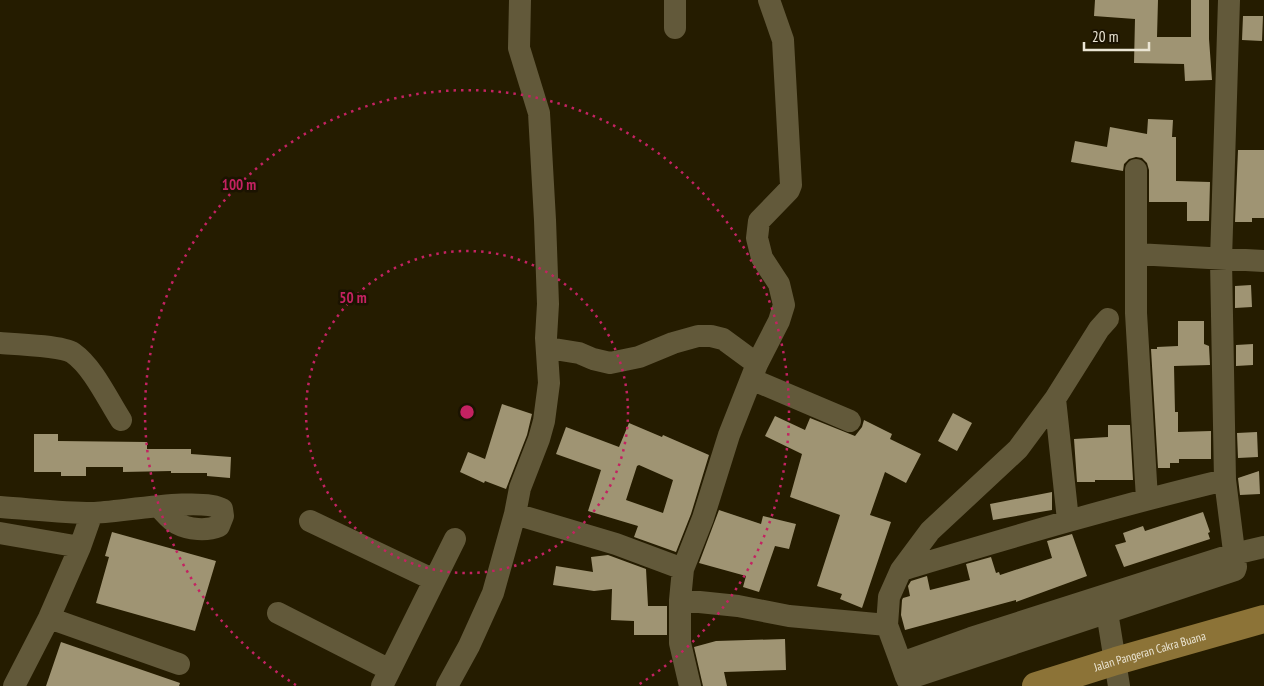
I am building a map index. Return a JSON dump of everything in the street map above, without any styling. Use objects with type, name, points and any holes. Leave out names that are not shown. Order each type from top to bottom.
[{"type":"main road","name":"Jalan Pangeran Cakra Buana","points":[[1036,686],[1118,676],[1264,619]]},
{"type":"street","points":[[447,686],[469,646],[493,593],[515,514],[520,488],[544,421],[549,383],[545,229],[539,113],[519,48],[520,0]]},
{"type":"street","points":[[675,0],[675,28]]},
{"type":"street","points":[[690,686],[680,643],[680,600],[683,569],[704,518],[729,435],[754,372],[779,321],[784,305],[779,284],[762,258],[757,238],[759,221],[789,190],[791,185],[782,40],[769,0]]},
{"type":"street","points":[[1229,0],[1221,260],[1225,480],[1234,554]]},
{"type":"street","points":[[1136,170],[1136,313],[1147,499]]},
{"type":"street","points":[[1136,254],[1264,261]]},
{"type":"street","points":[[1108,319],[1099,329],[1055,399],[1018,449],[930,531],[901,570],[889,597],[887,625],[906,676],[977,646],[1104,604],[1234,554],[1264,547]]},
{"type":"street","points":[[548,348],[579,353],[610,363],[639,357],[673,343],[698,336],[711,336],[723,339],[734,346],[754,372],[850,421]]},
{"type":"street","points":[[0,343],[62,349],[72,352],[88,368],[120,420]]},
{"type":"street","points":[[1055,399],[1068,520]]},
{"type":"street","points":[[901,570],[1068,520],[1225,480]]},
{"type":"street","points":[[0,507],[92,513],[159,507]]},
{"type":"street","points":[[14,686],[49,618],[80,547],[92,513]]},
{"type":"street","points":[[515,514],[616,544],[683,569]]},
{"type":"street","points":[[310,521],[434,580]]},
{"type":"street","points":[[0,533],[80,547]]},
{"type":"street","points":[[278,613],[386,678],[455,539]]},
{"type":"street","points":[[680,600],[738,606],[789,616],[887,625]]},
{"type":"street","points":[[1104,604],[1118,676]]},
{"type":"street","points":[[49,618],[179,664]]},
{"type":"building","points":[[1095,0],[1158,0],[1157,37],[1191,37],[1191,0],[1209,0],[1212,80],[1185,81],[1184,64],[1134,63],[1135,19],[1094,16]]},
{"type":"building","points":[[1243,16],[1263,16],[1262,41],[1242,40]]},
{"type":"building","points":[[1148,119],[1173,120],[1172,137],[1176,137],[1176,181],[1210,182],[1209,221],[1187,221],[1187,202],[1149,202],[1149,170],[1147,163],[1142,158],[1129,159],[1124,164],[1123,171],[1071,162],[1075,141],[1107,147],[1110,127],[1147,134]]},
{"type":"building","points":[[1238,150],[1264,150],[1264,218],[1252,218],[1252,222],[1235,222]]},
{"type":"building","points":[[1251,285],[1252,307],[1235,308],[1235,286]]},
{"type":"building","points":[[1178,321],[1204,321],[1204,344],[1209,346],[1210,365],[1174,366],[1175,412],[1178,412],[1178,432],[1211,431],[1211,459],[1179,459],[1179,463],[1170,463],[1170,468],[1158,468],[1151,349],[1178,346]]},
{"type":"building","points":[[1253,344],[1253,365],[1236,366],[1236,345]]},
{"type":"building","points":[[502,404],[532,414],[527,435],[506,489],[485,481],[484,483],[460,472],[468,452],[485,459]]},
{"type":"building","points":[[953,413],[972,423],[957,451],[938,441]]},
{"type":"building","points":[[775,416],[805,430],[810,418],[855,436],[862,427],[864,420],[892,434],[890,439],[921,454],[906,483],[885,472],[870,515],[891,522],[862,608],[840,599],[842,594],[817,586],[840,515],[790,497],[802,454],[765,436]]},
{"type":"building","points":[[629,423],[709,455],[691,514],[676,552],[634,537],[638,526],[588,511],[601,470],[556,454],[566,427],[619,447]],"holes":[[[639,465],[673,480],[663,513],[626,500],[637,466]]]},
{"type":"building","points":[[1108,425],[1130,425],[1133,480],[1077,482],[1074,439],[1108,437]]},
{"type":"building","points":[[1257,432],[1258,457],[1238,458],[1237,433]]},
{"type":"building","points":[[34,434],[58,434],[58,441],[147,442],[147,449],[191,449],[191,454],[231,457],[230,478],[207,476],[207,473],[171,473],[171,471],[123,472],[123,467],[86,467],[86,476],[61,476],[61,472],[34,472]]},
{"type":"building","points":[[1259,471],[1260,494],[1240,495],[1238,478]]},
{"type":"building","points":[[1052,492],[1052,510],[993,520],[990,504]]},
{"type":"building","points":[[719,510],[761,524],[763,516],[796,524],[789,549],[775,546],[759,592],[743,587],[746,576],[699,563]]},
{"type":"building","points":[[1203,512],[1210,532],[1208,533],[1210,539],[1124,567],[1115,545],[1126,542],[1123,533],[1143,526],[1145,531]]},
{"type":"building","points":[[112,532],[216,561],[195,631],[96,603],[109,557],[105,556]]},
{"type":"building","points":[[1072,534],[1087,576],[1016,602],[1016,600],[905,630],[901,615],[902,600],[910,596],[908,586],[911,581],[927,576],[930,590],[970,580],[966,564],[991,557],[996,573],[999,572],[1000,575],[1052,558],[1047,541]]},
{"type":"building","points":[[608,555],[646,569],[648,606],[667,606],[667,635],[634,635],[634,621],[611,620],[612,589],[594,591],[553,585],[556,566],[593,572],[591,557]]},
{"type":"building","points":[[785,639],[786,670],[724,672],[727,686],[703,686],[694,647],[716,641]]},
{"type":"building","points":[[61,642],[180,683],[179,686],[46,686]]}]
